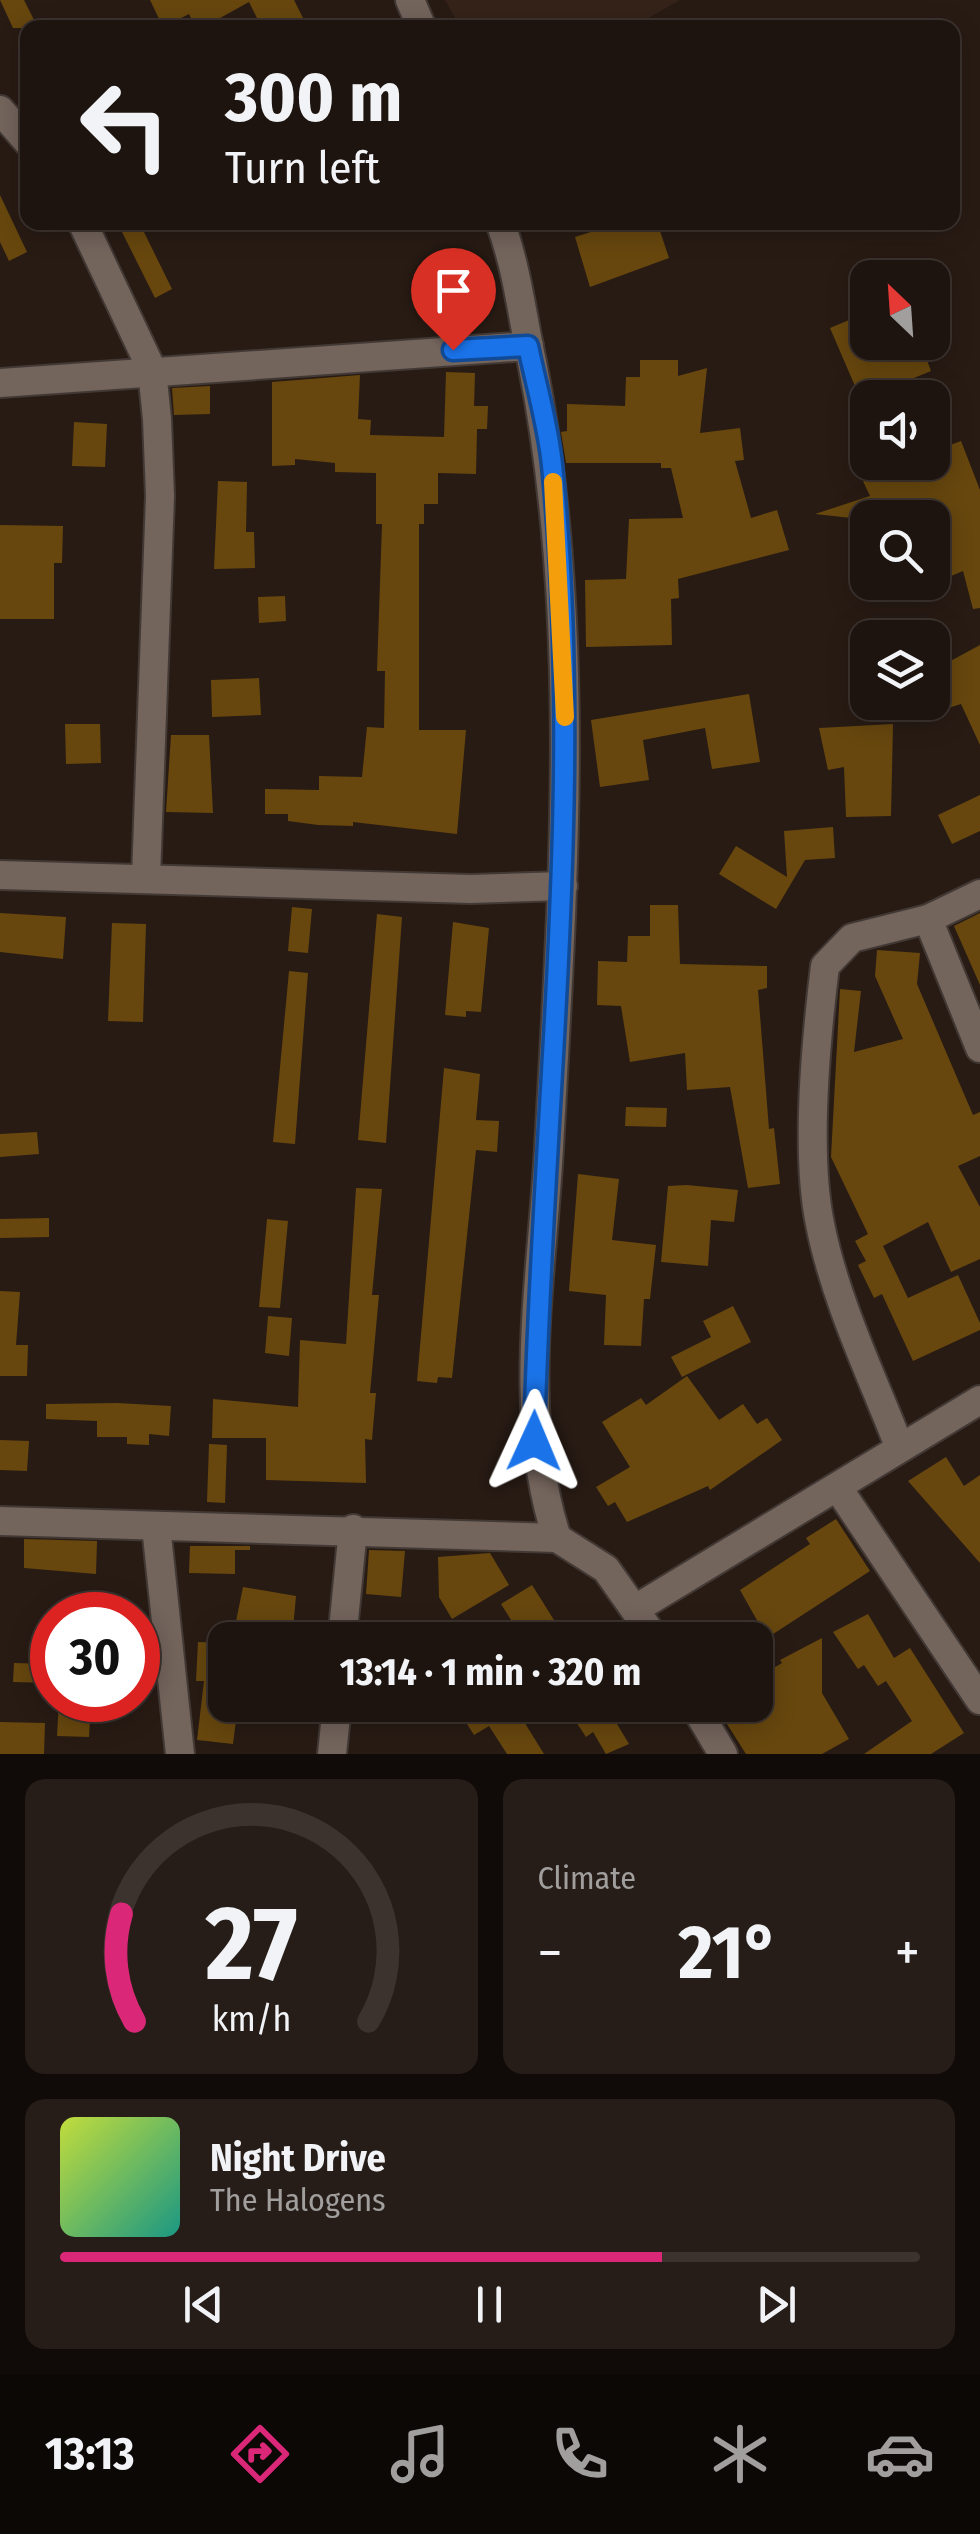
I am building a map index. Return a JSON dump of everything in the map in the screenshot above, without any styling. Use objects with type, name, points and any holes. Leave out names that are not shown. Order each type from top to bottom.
[{"type":"street","points":[[0,110],[20,133]]},
{"type":"street","points":[[86,230],[152,370],[160,496],[146,877]]},
{"type":"street","points":[[503,230],[515,264],[552,462],[565,715],[563,886],[534,1441],[556,1538]]},
{"type":"street","points":[[0,384],[152,370],[528,346]]},
{"type":"street","points":[[0,875],[372,886],[563,886]]},
{"type":"street","points":[[899,1446],[832,1270],[819,1221],[814,1162],[825,966],[852,938],[928,919],[980,894]]},
{"type":"street","points":[[928,919],[980,1048]]},
{"type":"street","points":[[637,1608],[980,1400]]},
{"type":"street","points":[[838,1488],[980,1700]]},
{"type":"street","points":[[0,1521],[556,1538],[606,1569],[645,1622]]},
{"type":"street","points":[[156,1526],[180,1754]]},
{"type":"street","points":[[344,1622],[354,1529]]},
{"type":"street","points":[[332,1754],[335,1722]]},
{"type":"street","points":[[704,1722],[722,1754]]},
{"type":"shaded area","points":[[445,0],[680,0],[645,20],[456,20]]},
{"type":"building","points":[[0,0],[24,0],[34,20],[20,20],[20,28],[13,28]]},
{"type":"building","points":[[150,0],[294,0],[304,20],[258,20],[249,2],[216,20],[192,20],[189,14],[177,20],[160,20]]},
{"type":"building","points":[[0,195],[27,252],[9,261],[0,242]]},
{"type":"building","points":[[121,230],[143,230],[172,289],[155,298]]},
{"type":"building","points":[[597,230],[660,230],[669,258],[590,287],[575,237]]},
{"type":"building","points":[[850,320],[850,360],[927,360],[931,371],[909,380],[852,380],[830,328]]},
{"type":"building","points":[[640,360],[678,360],[678,376],[707,368],[700,433],[740,428],[744,460],[735,461],[751,518],[777,510],[789,550],[678,579],[679,598],[671,599],[672,645],[586,647],[585,580],[626,579],[629,519],[683,518],[671,468],[661,468],[661,463],[566,463],[561,432],[567,431],[567,404],[625,406],[626,377],[640,377]]},
{"type":"building","points":[[446,372],[475,373],[474,406],[488,406],[487,429],[477,429],[476,474],[438,473],[438,504],[424,504],[424,524],[419,524],[419,730],[466,730],[457,834],[353,822],[353,826],[318,825],[288,821],[288,814],[265,814],[265,789],[319,790],[319,776],[362,777],[367,727],[384,728],[385,671],[377,671],[382,524],[376,524],[376,473],[335,472],[335,463],[295,459],[295,465],[272,466],[272,382],[360,375],[358,419],[371,420],[370,435],[444,437]]},
{"type":"building","points":[[210,386],[210,414],[174,415],[172,388]]},
{"type":"building","points":[[74,422],[107,424],[105,467],[72,466]]},
{"type":"building","points":[[961,441],[980,490],[980,608],[973,609],[963,571],[950,576],[950,500],[858,500],[870,496],[865,480],[950,480],[950,445]]},
{"type":"building","points":[[218,481],[247,482],[246,532],[254,532],[255,568],[214,569]]},
{"type":"building","points":[[850,503],[850,518],[815,514]]},
{"type":"building","points":[[0,525],[63,526],[62,563],[54,563],[54,619],[0,619]]},
{"type":"building","points":[[285,596],[286,621],[259,623],[258,597]]},
{"type":"building","points":[[980,645],[980,745],[961,704],[950,707],[950,661]]},
{"type":"building","points":[[259,678],[261,715],[212,717],[211,680]]},
{"type":"building","points":[[749,694],[760,762],[712,769],[705,728],[643,740],[649,780],[600,787],[591,720]]},
{"type":"building","points":[[65,724],[100,724],[101,763],[66,764]]},
{"type":"building","points":[[893,724],[891,816],[846,817],[844,767],[828,770],[819,728]]},
{"type":"building","points":[[171,735],[209,735],[213,813],[166,812]]},
{"type":"building","points":[[980,795],[980,831],[952,844],[938,815]]},
{"type":"building","points":[[833,827],[835,858],[805,860],[776,909],[719,874],[736,846],[787,877],[784,831]]},
{"type":"building","points":[[650,905],[678,905],[680,964],[767,966],[767,988],[758,990],[769,1129],[774,1128],[780,1184],[748,1188],[730,1087],[687,1090],[685,1053],[630,1062],[621,1006],[597,1005],[598,961],[627,962],[628,936],[650,936]]},
{"type":"building","points":[[292,907],[312,909],[308,953],[288,951]]},
{"type":"building","points":[[0,913],[66,917],[63,959],[0,952]]},
{"type":"building","points":[[980,913],[980,985],[954,926]]},
{"type":"building","points":[[377,914],[402,917],[386,1143],[358,1140]]},
{"type":"building","points":[[453,922],[489,928],[481,1012],[466,1011],[466,1017],[445,1015]]},
{"type":"building","points":[[112,923],[146,924],[143,1022],[108,1021]]},
{"type":"building","points":[[877,950],[920,953],[917,984],[973,1115],[980,1112],[980,1156],[958,1166],[980,1207],[980,1259],[951,1272],[928,1222],[883,1246],[908,1298],[958,1275],[980,1323],[980,1330],[913,1361],[882,1294],[874,1298],[858,1265],[866,1261],[855,1241],[868,1234],[831,1157],[840,989],[861,991],[854,1052],[903,1039],[875,976]]},
{"type":"building","points":[[289,971],[308,973],[295,1144],[273,1142]]},
{"type":"building","points":[[444,1068],[480,1074],[476,1120],[499,1121],[497,1152],[476,1150],[452,1378],[438,1377],[437,1383],[417,1381]]},
{"type":"building","points":[[626,1107],[667,1108],[666,1127],[625,1126]]},
{"type":"building","points":[[37,1132],[39,1154],[0,1157],[0,1134]]},
{"type":"building","points":[[578,1174],[619,1179],[612,1240],[656,1245],[650,1299],[644,1299],[641,1346],[604,1345],[606,1295],[569,1291]]},
{"type":"building","points":[[668,1186],[738,1190],[734,1222],[711,1220],[708,1266],[661,1262]]},
{"type":"building","points":[[356,1188],[382,1189],[372,1295],[379,1295],[370,1393],[376,1393],[372,1440],[365,1439],[366,1483],[266,1480],[266,1438],[212,1438],[213,1399],[298,1407],[300,1340],[346,1344]]},
{"type":"building","points":[[49,1218],[49,1237],[0,1238],[0,1219]]},
{"type":"building","points":[[267,1219],[288,1221],[280,1308],[259,1307]]},
{"type":"building","points":[[0,1291],[20,1292],[16,1345],[28,1345],[27,1376],[0,1376]]},
{"type":"building","points":[[733,1306],[751,1342],[682,1377],[671,1357],[711,1337],[703,1321]]},
{"type":"building","points":[[268,1316],[292,1318],[289,1356],[265,1353]]},
{"type":"building","points":[[687,1376],[719,1420],[743,1404],[757,1424],[767,1418],[782,1440],[710,1490],[708,1486],[627,1522],[615,1502],[608,1506],[596,1487],[630,1467],[602,1422],[641,1398],[646,1405]]},
{"type":"building","points":[[46,1404],[171,1406],[169,1436],[149,1434],[149,1445],[127,1444],[127,1437],[97,1437],[97,1421],[46,1419]]},
{"type":"building","points":[[0,1440],[29,1441],[27,1471],[0,1470]]},
{"type":"building","points":[[209,1444],[227,1445],[225,1503],[207,1502]]},
{"type":"building","points":[[946,1457],[964,1486],[980,1475],[980,1563],[908,1481]]},
{"type":"building","points":[[836,1519],[870,1571],[773,1634],[773,1622],[758,1622],[740,1590],[810,1544],[806,1538]]},
{"type":"building","points":[[24,1539],[97,1541],[96,1574],[24,1568]]},
{"type":"building","points":[[190,1546],[250,1546],[250,1550],[235,1550],[235,1574],[189,1573]]},
{"type":"building","points":[[369,1550],[405,1551],[401,1597],[366,1594]]},
{"type":"building","points":[[490,1553],[509,1585],[452,1619],[439,1597],[438,1557]]},
{"type":"building","points":[[532,1585],[554,1620],[512,1622],[501,1604]]},
{"type":"building","points":[[243,1587],[296,1596],[294,1622],[236,1622]]},
{"type":"building","points":[[868,1614],[894,1658],[910,1648],[964,1733],[931,1754],[864,1754],[912,1721],[886,1681],[878,1686],[864,1665],[858,1669],[833,1632]]},
{"type":"building","points":[[822,1638],[822,1693],[849,1739],[822,1754],[746,1754],[727,1724],[773,1722],[773,1668],[782,1663],[780,1660]]},
{"type":"building","points":[[198,1642],[208,1642],[208,1722],[236,1722],[233,1744],[197,1740],[204,1681],[196,1681]]},
{"type":"building","points":[[14,1663],[30,1663],[30,1682],[13,1682]]},
{"type":"building","points":[[0,1722],[45,1723],[44,1754],[0,1754]]},
{"type":"building","points":[[58,1722],[90,1722],[89,1737],[57,1736]]},
{"type":"building","points":[[466,1722],[524,1722],[544,1754],[507,1754],[489,1726],[474,1735]]},
{"type":"building","points":[[576,1722],[616,1722],[629,1744],[606,1754],[593,1732],[586,1737]]},
{"type":"slow traffic","points":[[553,482],[565,717]]},
{"type":"route","points":[[453,350],[528,346],[552,462],[565,715],[563,886],[534,1441]]}]
